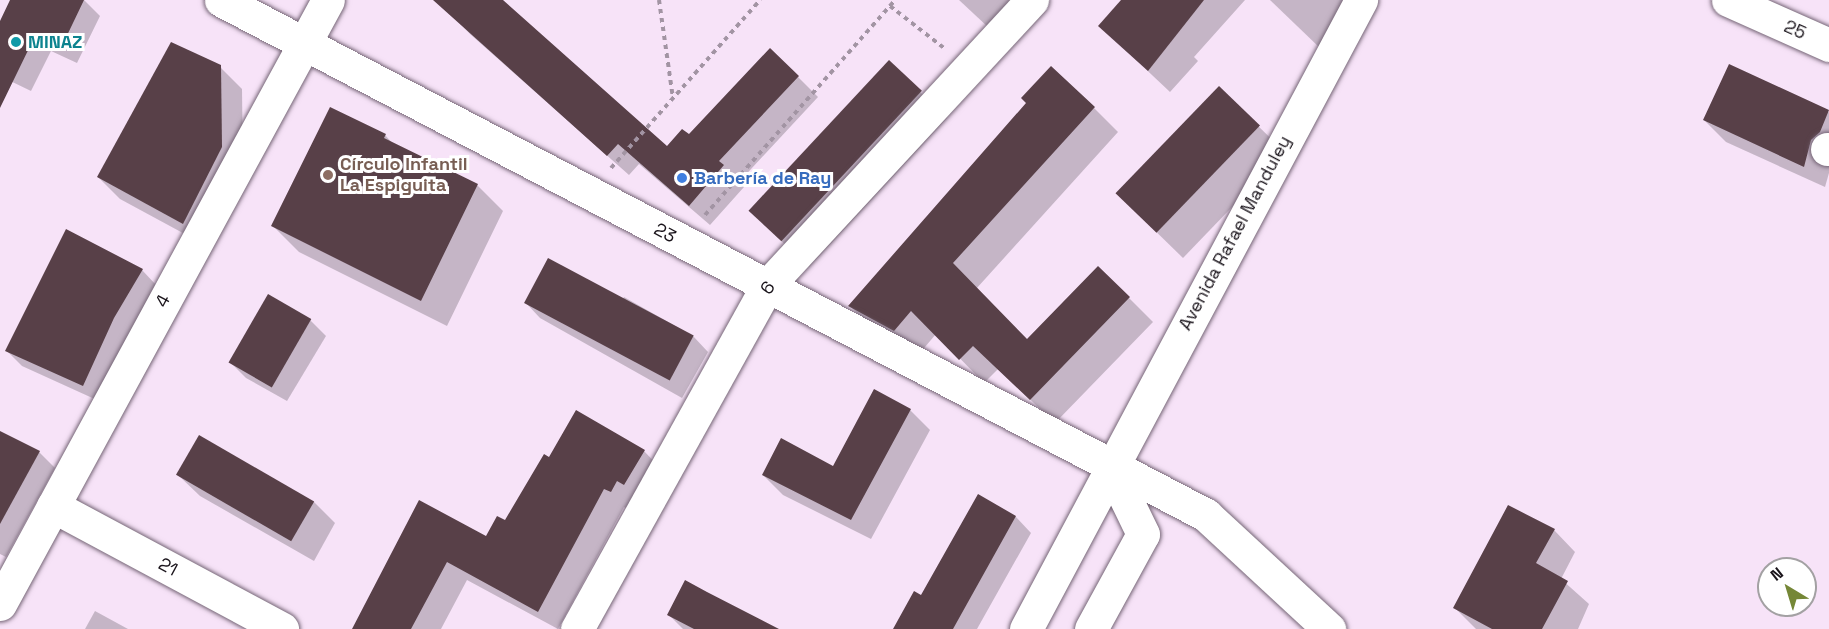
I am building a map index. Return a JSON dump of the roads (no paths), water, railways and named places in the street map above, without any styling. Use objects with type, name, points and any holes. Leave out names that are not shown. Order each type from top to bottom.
[{"type":"street","name":"23","points":[[221,0],[1110,466],[1206,514],[1329,629]]},
{"type":"street","name":"4","points":[[0,604],[302,42],[328,0]]},
{"type":"street","name":"6","points":[[577,629],[767,286],[971,70],[1032,0]]},
{"type":"street","name":"Avenida Rafael Manduley","points":[[1026,629],[1110,466],[1361,0]]},
{"type":"street","name":"25","points":[[1728,0],[1829,45]]},
{"type":"street","points":[[1091,629],[1143,534],[1110,466]]},
{"type":"street","name":"21","points":[[53,506],[282,629]]},
{"type":"place","name":"MINAZ","points":[[16,42]]},
{"type":"place","name":"Círculo Infantil La Espiguita","points":[[328,175]]},
{"type":"place","name":"Barbería de Ray","points":[[682,178]]}]
